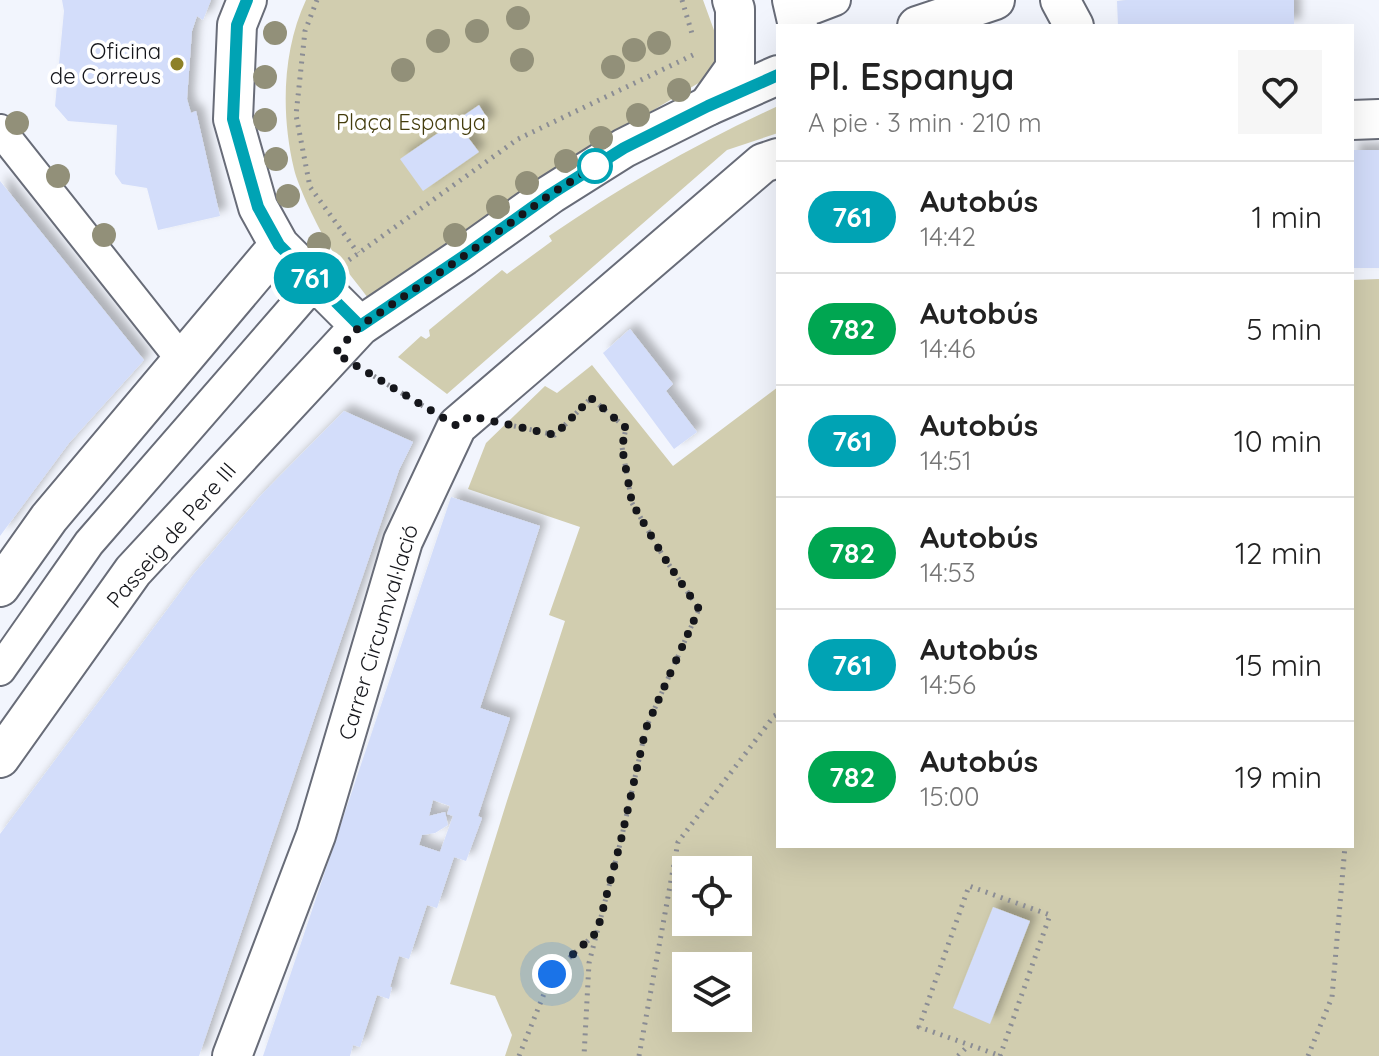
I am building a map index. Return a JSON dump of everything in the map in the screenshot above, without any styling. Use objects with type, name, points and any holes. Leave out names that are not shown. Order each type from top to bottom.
[{"type":"street","points":[[247,0],[237,25],[233,119],[258,207],[279,245],[315,283],[348,340],[562,187],[624,148],[776,76]]},
{"type":"street","points":[[708,106],[735,68],[735,9],[732,0]]},
{"type":"street","points":[[923,24],[995,0]]},
{"type":"street","points":[[1060,0],[1073,24]]},
{"type":"street","points":[[1354,120],[1379,119]]},
{"type":"street","points":[[0,130],[182,360]]},
{"type":"street","name":"Carrer Circumval·lació","points":[[232,1056],[316,835],[403,541],[463,421],[763,163],[776,159]]},
{"type":"street","points":[[0,587],[49,518],[279,245]]},
{"type":"street","points":[[0,670],[89,543],[315,283]]},
{"type":"street","name":"Passeig de Pere III","points":[[0,758],[133,571],[348,340]]},
{"type":"path","points":[[317,0],[305,31],[296,115],[310,187],[358,253],[518,139],[698,53]]},
{"type":"path","points":[[682,0],[694,40]]},
{"type":"path","points":[[348,340],[463,421],[555,435],[591,398],[626,428],[622,447],[632,503],[699,609],[646,728],[589,963],[584,1056]]},
{"type":"path","points":[[639,1056],[678,842],[776,715]]},
{"type":"path","points":[[1308,1056],[1332,997],[1345,848]]},
{"type":"path","points":[[969,886],[1050,915],[1000,1056],[969,1045],[919,1027],[969,886]]},
{"type":"path","points":[[519,1056],[552,974],[597,932]]},
{"type":"path","points":[[958,1056],[969,1045]]},
{"type":"green space","name":"Plaça Espanya","points":[[306,0],[703,0],[727,66],[545,175],[371,302],[329,246],[294,169],[287,127],[286,83],[292,40]]},
{"type":"green space","points":[[776,107],[776,134],[727,150],[447,394],[398,357],[421,336],[426,339],[430,336],[429,330],[502,270],[507,274],[552,241],[549,236],[632,183]]},
{"type":"green space","points":[[1379,279],[1379,1056],[505,1056],[512,1035],[495,996],[450,984],[565,621],[549,615],[580,527],[468,489],[486,443],[545,386],[557,393],[592,365],[673,466],[776,389],[776,848],[1354,848],[1354,280]]},
{"type":"building","points":[[62,0],[211,0],[203,20],[197,16],[192,31],[187,99],[191,113],[196,111],[220,216],[158,230],[147,188],[122,184],[115,174],[117,125],[68,121],[55,106],[64,11]]},
{"type":"building","points":[[1294,0],[1294,24],[1118,24],[1117,1]]},
{"type":"building","points":[[479,105],[489,121],[467,136],[479,152],[423,191],[400,159]]},
{"type":"building","points":[[1354,150],[1379,150],[1379,268],[1354,268]]},
{"type":"building","points":[[0,181],[144,360],[69,443],[0,536]]},
{"type":"building","points":[[630,329],[673,384],[666,391],[697,432],[674,449],[603,353]]},
{"type":"building","points":[[344,411],[413,442],[399,470],[199,1056],[0,1056],[0,834],[193,575],[262,494]]},
{"type":"building","points":[[451,497],[540,526],[480,708],[510,718],[478,816],[482,818],[466,861],[454,857],[437,908],[427,905],[409,959],[399,956],[389,999],[377,995],[360,1047],[353,1045],[350,1056],[263,1056]],"holes":[[[433,800],[450,806],[447,814],[453,816],[440,852],[419,845],[422,835],[435,833],[448,825],[445,812],[429,816]]]},
{"type":"building","points":[[993,907],[1030,921],[990,1024],[953,1008]]},
{"type":"bus line","name":"761","points":[[247,0],[237,25],[233,119],[258,207],[279,245],[360,326],[551,194],[624,148],[776,76]]},
{"type":"place","name":"Oficina de Correus","points":[[177,64]]},
{"type":"route","points":[[552,974],[597,932],[646,728],[699,609],[632,503],[622,447],[626,428],[591,398],[555,435],[470,416],[457,426],[335,353],[360,326],[595,166]]}]
